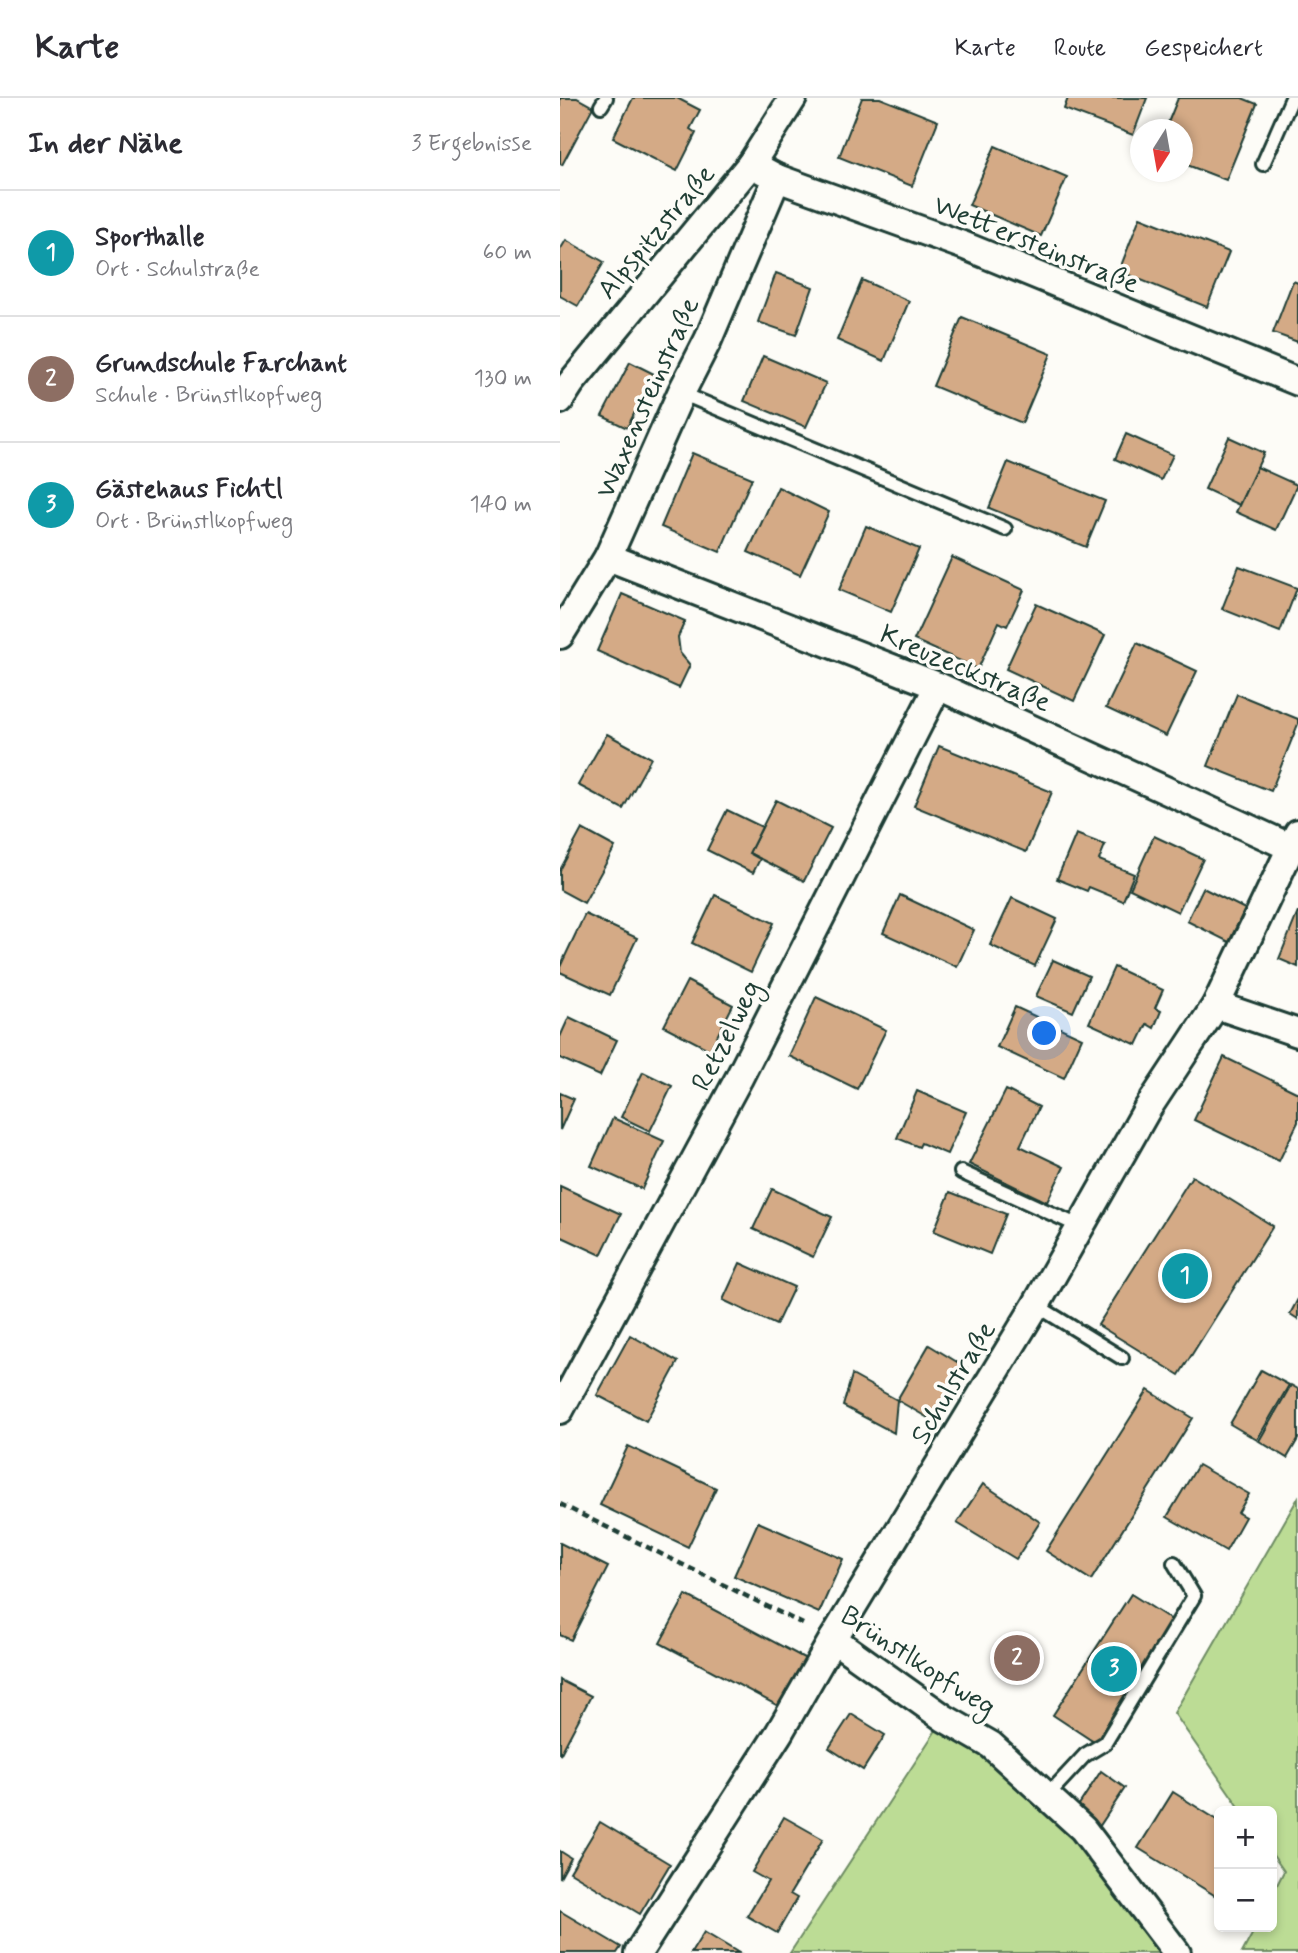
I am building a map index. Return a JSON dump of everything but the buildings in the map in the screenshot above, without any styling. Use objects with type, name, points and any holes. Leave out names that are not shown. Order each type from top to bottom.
[{"type":"street","name":"Alpspitzstraße","points":[[560,400],[571,383],[751,164],[781,102]]},
{"type":"street","name":"Wettersteinstraße","points":[[751,164],[777,178],[965,246],[1298,382]]},
{"type":"street","name":"Waxensteinstraße","points":[[560,635],[608,557],[681,393],[708,340],[777,178]]},
{"type":"street","name":"Kreuzeckstraße","points":[[608,557],[938,686],[1295,841]]},
{"type":"street","name":"Retzelweg","points":[[560,1410],[739,1078],[938,686]]},
{"type":"street","name":"Schulstraße","points":[[638,1953],[779,1734],[833,1639],[1036,1306],[1146,1111],[1216,1005],[1295,841]]},
{"type":"street","points":[[1216,1005],[1298,1033]]},
{"type":"street","name":"Brünstlkopfweg","points":[[833,1639],[944,1718],[991,1745],[1047,1796],[1083,1829],[1177,1953]]},
{"type":"lane","points":[[1263,164],[1292,98]]},
{"type":"lane","points":[[681,393],[1005,529]]},
{"type":"lane","points":[[961,1172],[1081,1227]]},
{"type":"lane","points":[[1036,1306],[1122,1358]]},
{"type":"lane","points":[[1047,1796],[1085,1755],[1105,1743],[1195,1596],[1174,1563]]},
{"type":"path","name":"Brünstlkopfweg","points":[[560,1504],[833,1639]]},
{"type":"green space","points":[[1298,1498],[1298,1953],[1242,1953],[1253,1932],[1277,1932],[1277,1885],[1284,1871],[1277,1861],[1277,1806],[1239,1806],[1174,1713]]},
{"type":"green space","points":[[944,1718],[991,1745],[1177,1953],[790,1953]]},
{"type":"place","name":"Sporthalle","points":[[1185,1276]]},
{"type":"place","name":"Grundschule Farchant","points":[[1017,1658]]},
{"type":"place","name":"Gästehaus Fichtl","points":[[1114,1669]]}]
